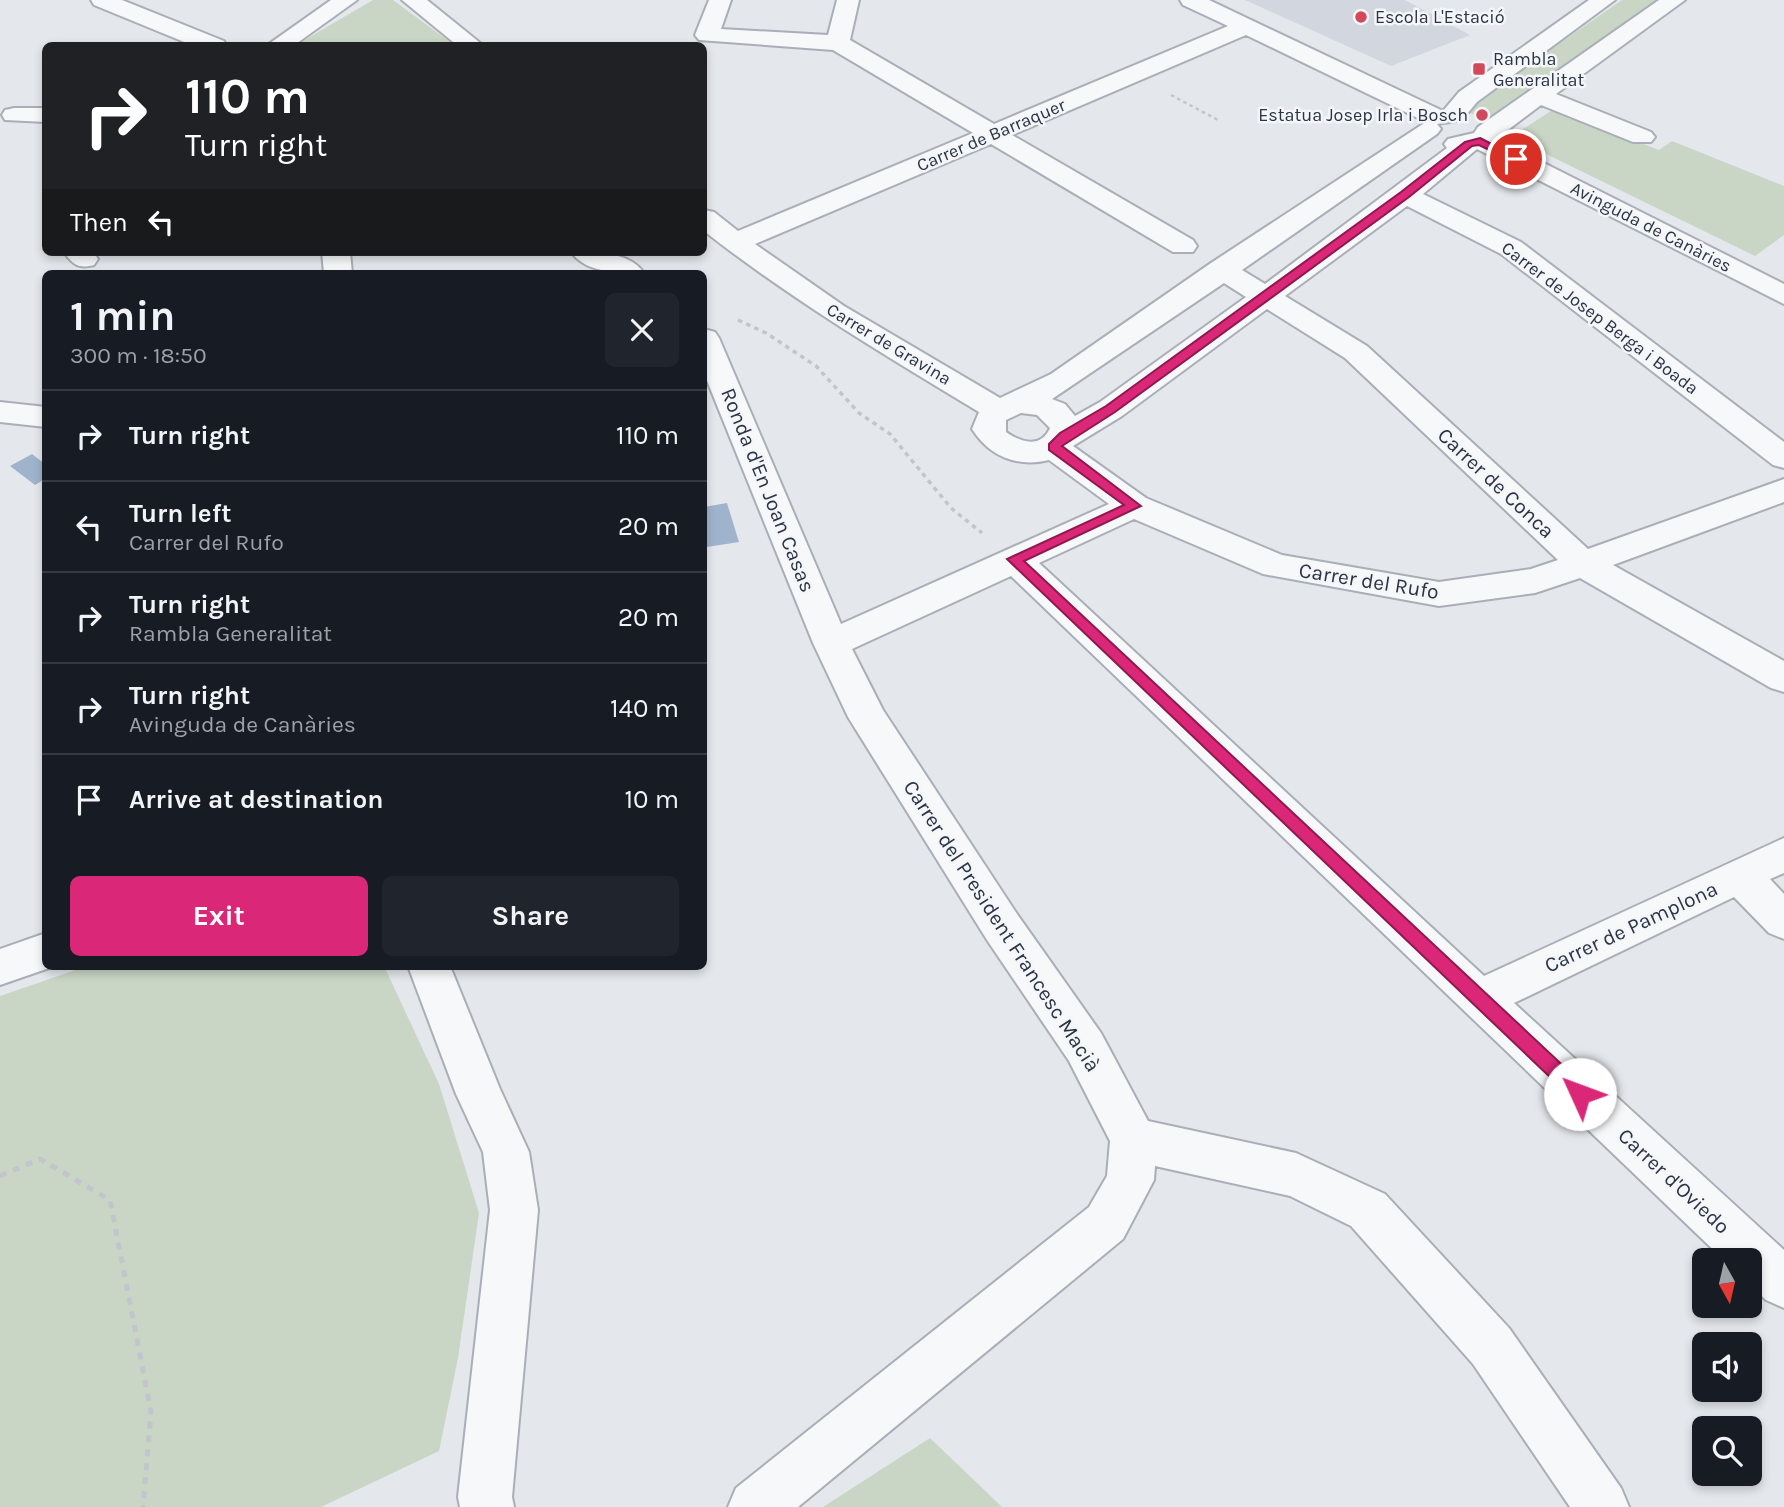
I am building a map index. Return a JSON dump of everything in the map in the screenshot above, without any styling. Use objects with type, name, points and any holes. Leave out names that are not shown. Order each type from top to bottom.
[{"type":"street","points":[[102,0],[206,42]]},
{"type":"street","points":[[283,42],[346,0]]},
{"type":"street","points":[[413,0],[468,42]]},
{"type":"street","points":[[720,0],[698,39],[838,43],[997,134],[1183,246]]},
{"type":"street","points":[[838,43],[848,0]]},
{"type":"street","name":"Avinguda de Canàries","points":[[1191,0],[1439,120],[1443,140],[1479,139],[1773,289]]},
{"type":"street","points":[[1584,6],[1439,120],[1062,381],[1009,406],[988,425],[989,433],[999,443],[1016,451],[1030,452],[1059,441],[1111,409],[1479,139],[1674,0]]},
{"type":"street","name":"Carrer de Barraquer","points":[[736,242],[1246,27]]},
{"type":"street","points":[[1539,96],[1642,137]]},
{"type":"street","points":[[14,116],[42,115]]},
{"type":"street","name":"Carrer de Josep Berga i Boada","points":[[1405,195],[1511,248],[1784,457]]},
{"type":"street","points":[[707,220],[780,277]]},
{"type":"street","points":[[707,247],[780,277]]},
{"type":"street","points":[[594,256],[624,270]]},
{"type":"street","points":[[1773,289],[1784,265]]},
{"type":"street","name":"Carrer de Conca","points":[[1222,269],[1356,352],[1583,564],[1784,678]]},
{"type":"street","name":"Carrer de Gravina","points":[[780,277],[1009,406]]},
{"type":"street","name":"Ronda d'En Joan Casas","points":[[707,345],[831,643]]},
{"type":"street","points":[[1009,406],[1040,404],[1057,412],[1065,424],[1059,441]]},
{"type":"street","points":[[0,412],[42,417]]},
{"type":"street","name":"Carrer del Rufo","points":[[1059,441],[1134,506],[1275,566],[1439,594],[1535,581],[1784,490]]},
{"type":"street","points":[[831,643],[1134,506]]},
{"type":"street","name":"Carrer d'Oviedo","points":[[1014,559],[1784,1283]]},
{"type":"street","name":"Carrer del President Francesc Macià","points":[[831,643],[867,718],[1002,927],[1085,1047],[1133,1140]]},
{"type":"street","name":"Carrer de Pamplona","points":[[1479,999],[1784,854]]},
{"type":"street","points":[[1739,875],[1784,921]]},
{"type":"street","points":[[0,967],[42,952]]},
{"type":"street","points":[[431,970],[479,1094],[506,1152],[514,1210],[485,1497],[488,1507]]},
{"type":"street","points":[[755,1507],[1106,1223],[1130,1180],[1133,1140],[1296,1175],[1368,1210],[1491,1346],[1602,1507]]},
{"type":"path","points":[[1133,75],[1218,120]]},
{"type":"path","points":[[728,316],[766,333],[816,366],[859,413],[890,434],[951,508],[1014,559]]},
{"type":"path","points":[[0,1176],[40,1159],[110,1200],[151,1412],[143,1507]]},
{"type":"shaded area","name":"Escola L'Estació","points":[[1245,0],[1405,0],[1470,35],[1391,66]]},
{"type":"green space","points":[[373,0],[393,0],[450,42],[301,42]]},
{"type":"green space","points":[[1622,0],[1659,0],[1491,121],[1463,110]]},
{"type":"green space","points":[[1554,109],[1659,150],[1672,141],[1784,186],[1784,235],[1755,256],[1511,137]]},
{"type":"green space","points":[[75,970],[386,970],[439,1084],[479,1213],[458,1358],[439,1451],[321,1507],[0,1507],[0,996]]},
{"type":"green space","points":[[930,1438],[1002,1507],[823,1507]]},
{"type":"water","points":[[32,454],[42,462],[42,481],[35,485],[10,466]]},
{"type":"water","points":[[727,503],[739,542],[707,547],[707,506]]},
{"type":"place","name":"Escola L'Estació","points":[[1361,17]]},
{"type":"place","name":"Rambla Generalitat","points":[[1479,69]]},
{"type":"place","name":"Estatua Josep Irla i Bosch","points":[[1482,115]]},
{"type":"route","points":[[1516,159],[1480,141],[1468,144],[1405,195],[1111,409],[1064,436],[1054,447],[1134,506],[1014,559],[1580,1094]]}]
